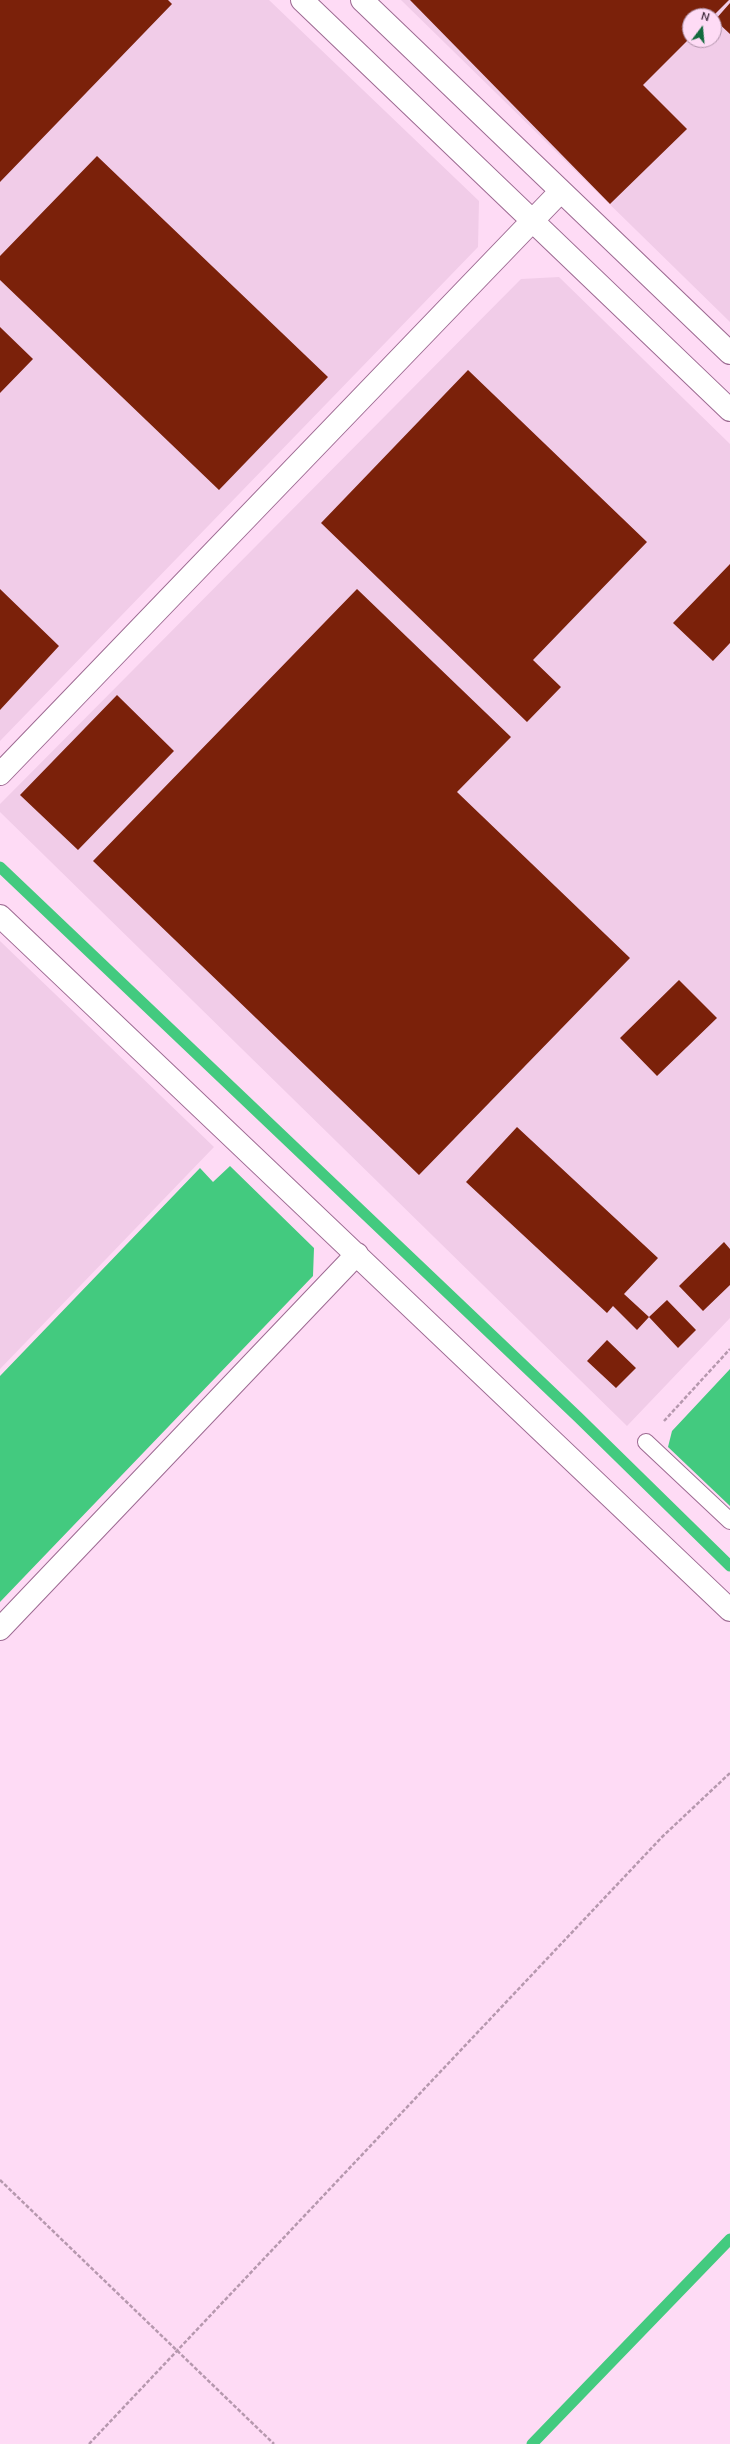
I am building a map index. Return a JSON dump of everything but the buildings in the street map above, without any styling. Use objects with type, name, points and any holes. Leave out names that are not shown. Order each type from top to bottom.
[{"type":"street","points":[[302,0],[532,223],[730,410]]},
{"type":"street","points":[[362,0],[730,353]]},
{"type":"street","points":[[0,774],[532,223],[561,191]]},
{"type":"street","points":[[0,916],[730,1610]]},
{"type":"street","points":[[0,1629],[357,1254]]},
{"type":"lane","points":[[646,1442],[730,1520]]},
{"type":"path","points":[[646,1442],[730,1349]]},
{"type":"path","points":[[89,2444],[662,1837],[730,1773]]},
{"type":"path","points":[[0,2180],[274,2444]]},
{"type":"shaded area","points":[[0,0],[269,0],[479,201],[478,247],[0,741]]},
{"type":"shaded area","points":[[401,0],[730,0],[730,322]]},
{"type":"shaded area","points":[[559,277],[730,444],[730,1318],[627,1426],[0,812],[0,804],[521,279]]},
{"type":"shaded area","points":[[0,941],[214,1147],[0,1369]]},
{"type":"shaded area","points":[[230,1166],[314,1248],[313,1276],[0,1602],[0,1376],[200,1168],[213,1182]]},
{"type":"shaded area","points":[[730,1369],[730,1506],[668,1447],[672,1431]]},
{"type":"waterway","points":[[0,867],[578,1417],[730,1566]]},
{"type":"waterway","points":[[532,2444],[730,2239]]}]
